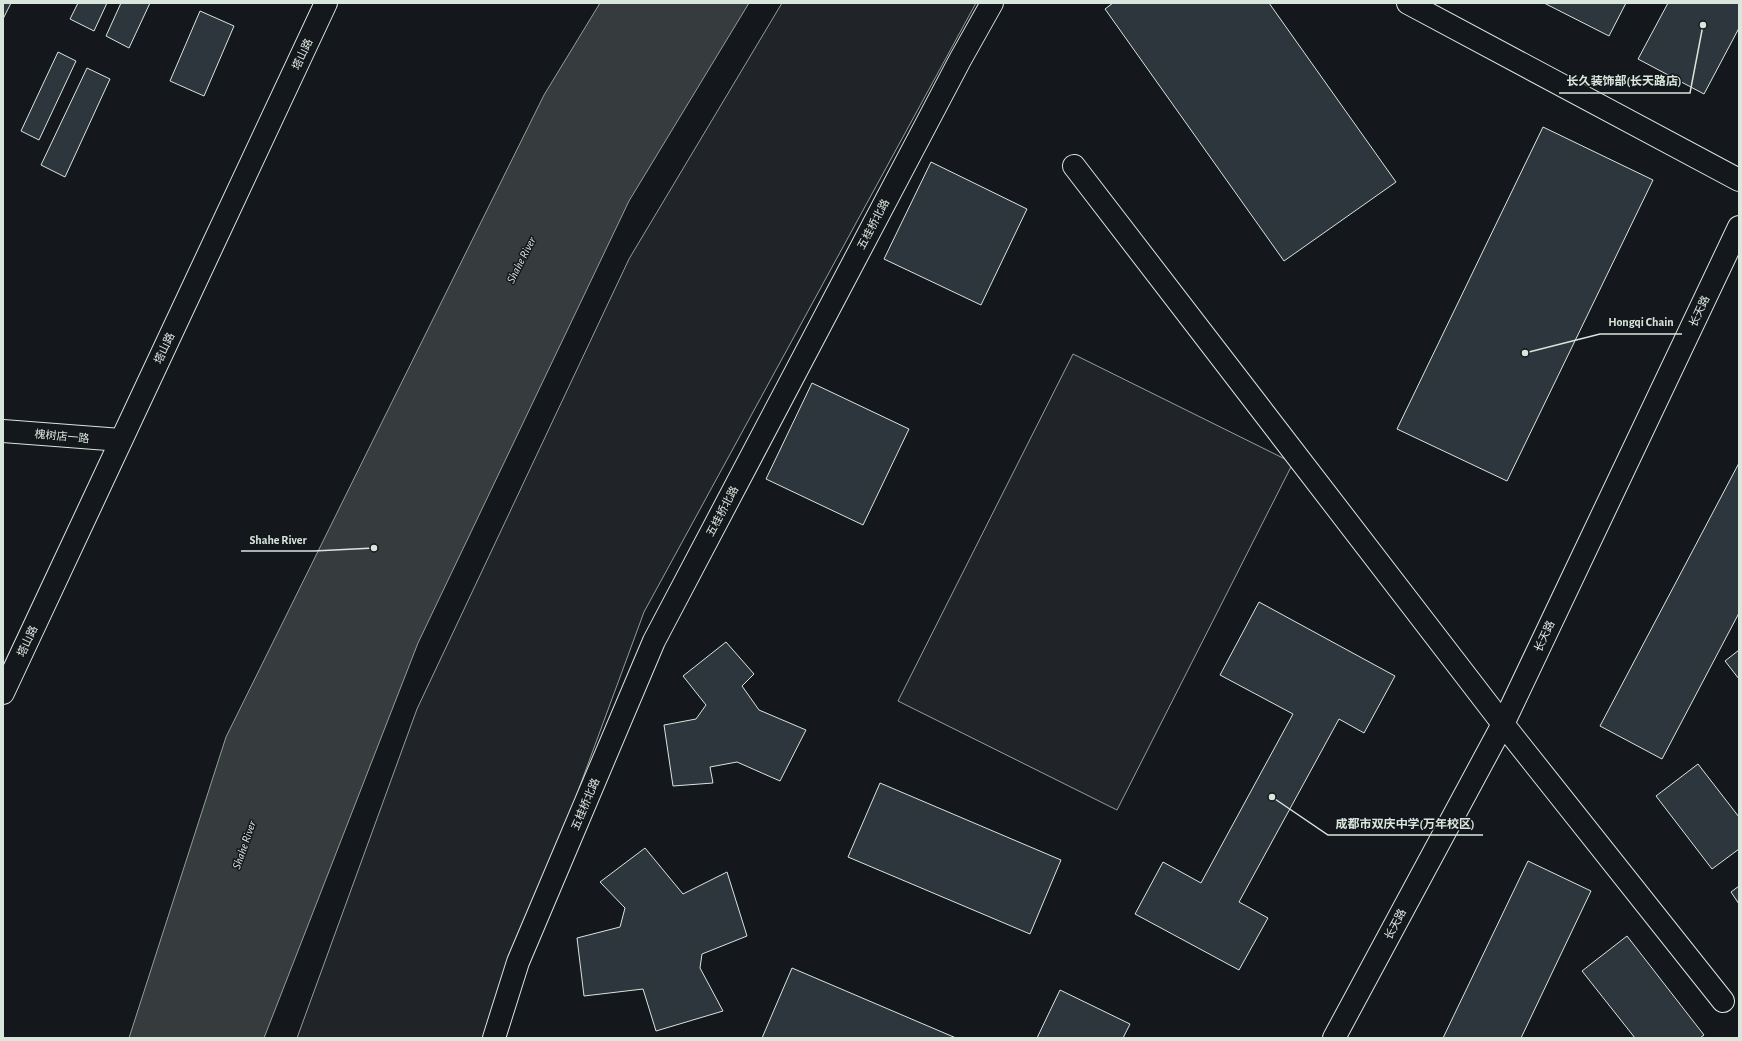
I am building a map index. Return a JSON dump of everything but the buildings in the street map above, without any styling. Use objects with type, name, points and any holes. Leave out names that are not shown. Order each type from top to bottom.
[{"type":"street","name":"塔山路","points":[[3,692],[326,3]]},
{"type":"street","name":"五桂桥北路","points":[[494,1038],[518,962],[654,641],[960,60],[992,3]]},
{"type":"street","points":[[1408,3],[1739,180]]},
{"type":"street","points":[[1074,166],[1503,724],[1724,1001]]},
{"type":"street","name":"长天路","points":[[1334,1038],[1503,724],[1739,227]]},
{"type":"street","name":"槐树店一路","points":[[3,431],[121,440]]},
{"type":"shaded area","points":[[782,3],[976,3],[644,612],[487,1038],[297,1038],[417,709],[629,259]]},
{"type":"shaded area","points":[[1073,354],[1293,463],[1117,810],[898,701]]},
{"type":"water","points":[[600,3],[749,3],[629,201],[418,643],[264,1038],[129,1038],[226,737],[544,95]]},
{"type":"place","name":"长久装饰部(长天路店)","points":[[1703,25]]},
{"type":"place","name":"Hongqi Chain","points":[[1525,353]]},
{"type":"place","name":"Shahe River","points":[[374,548]]},
{"type":"place","name":"成都市双庆中学(万年校区)","points":[[1272,797]]}]
